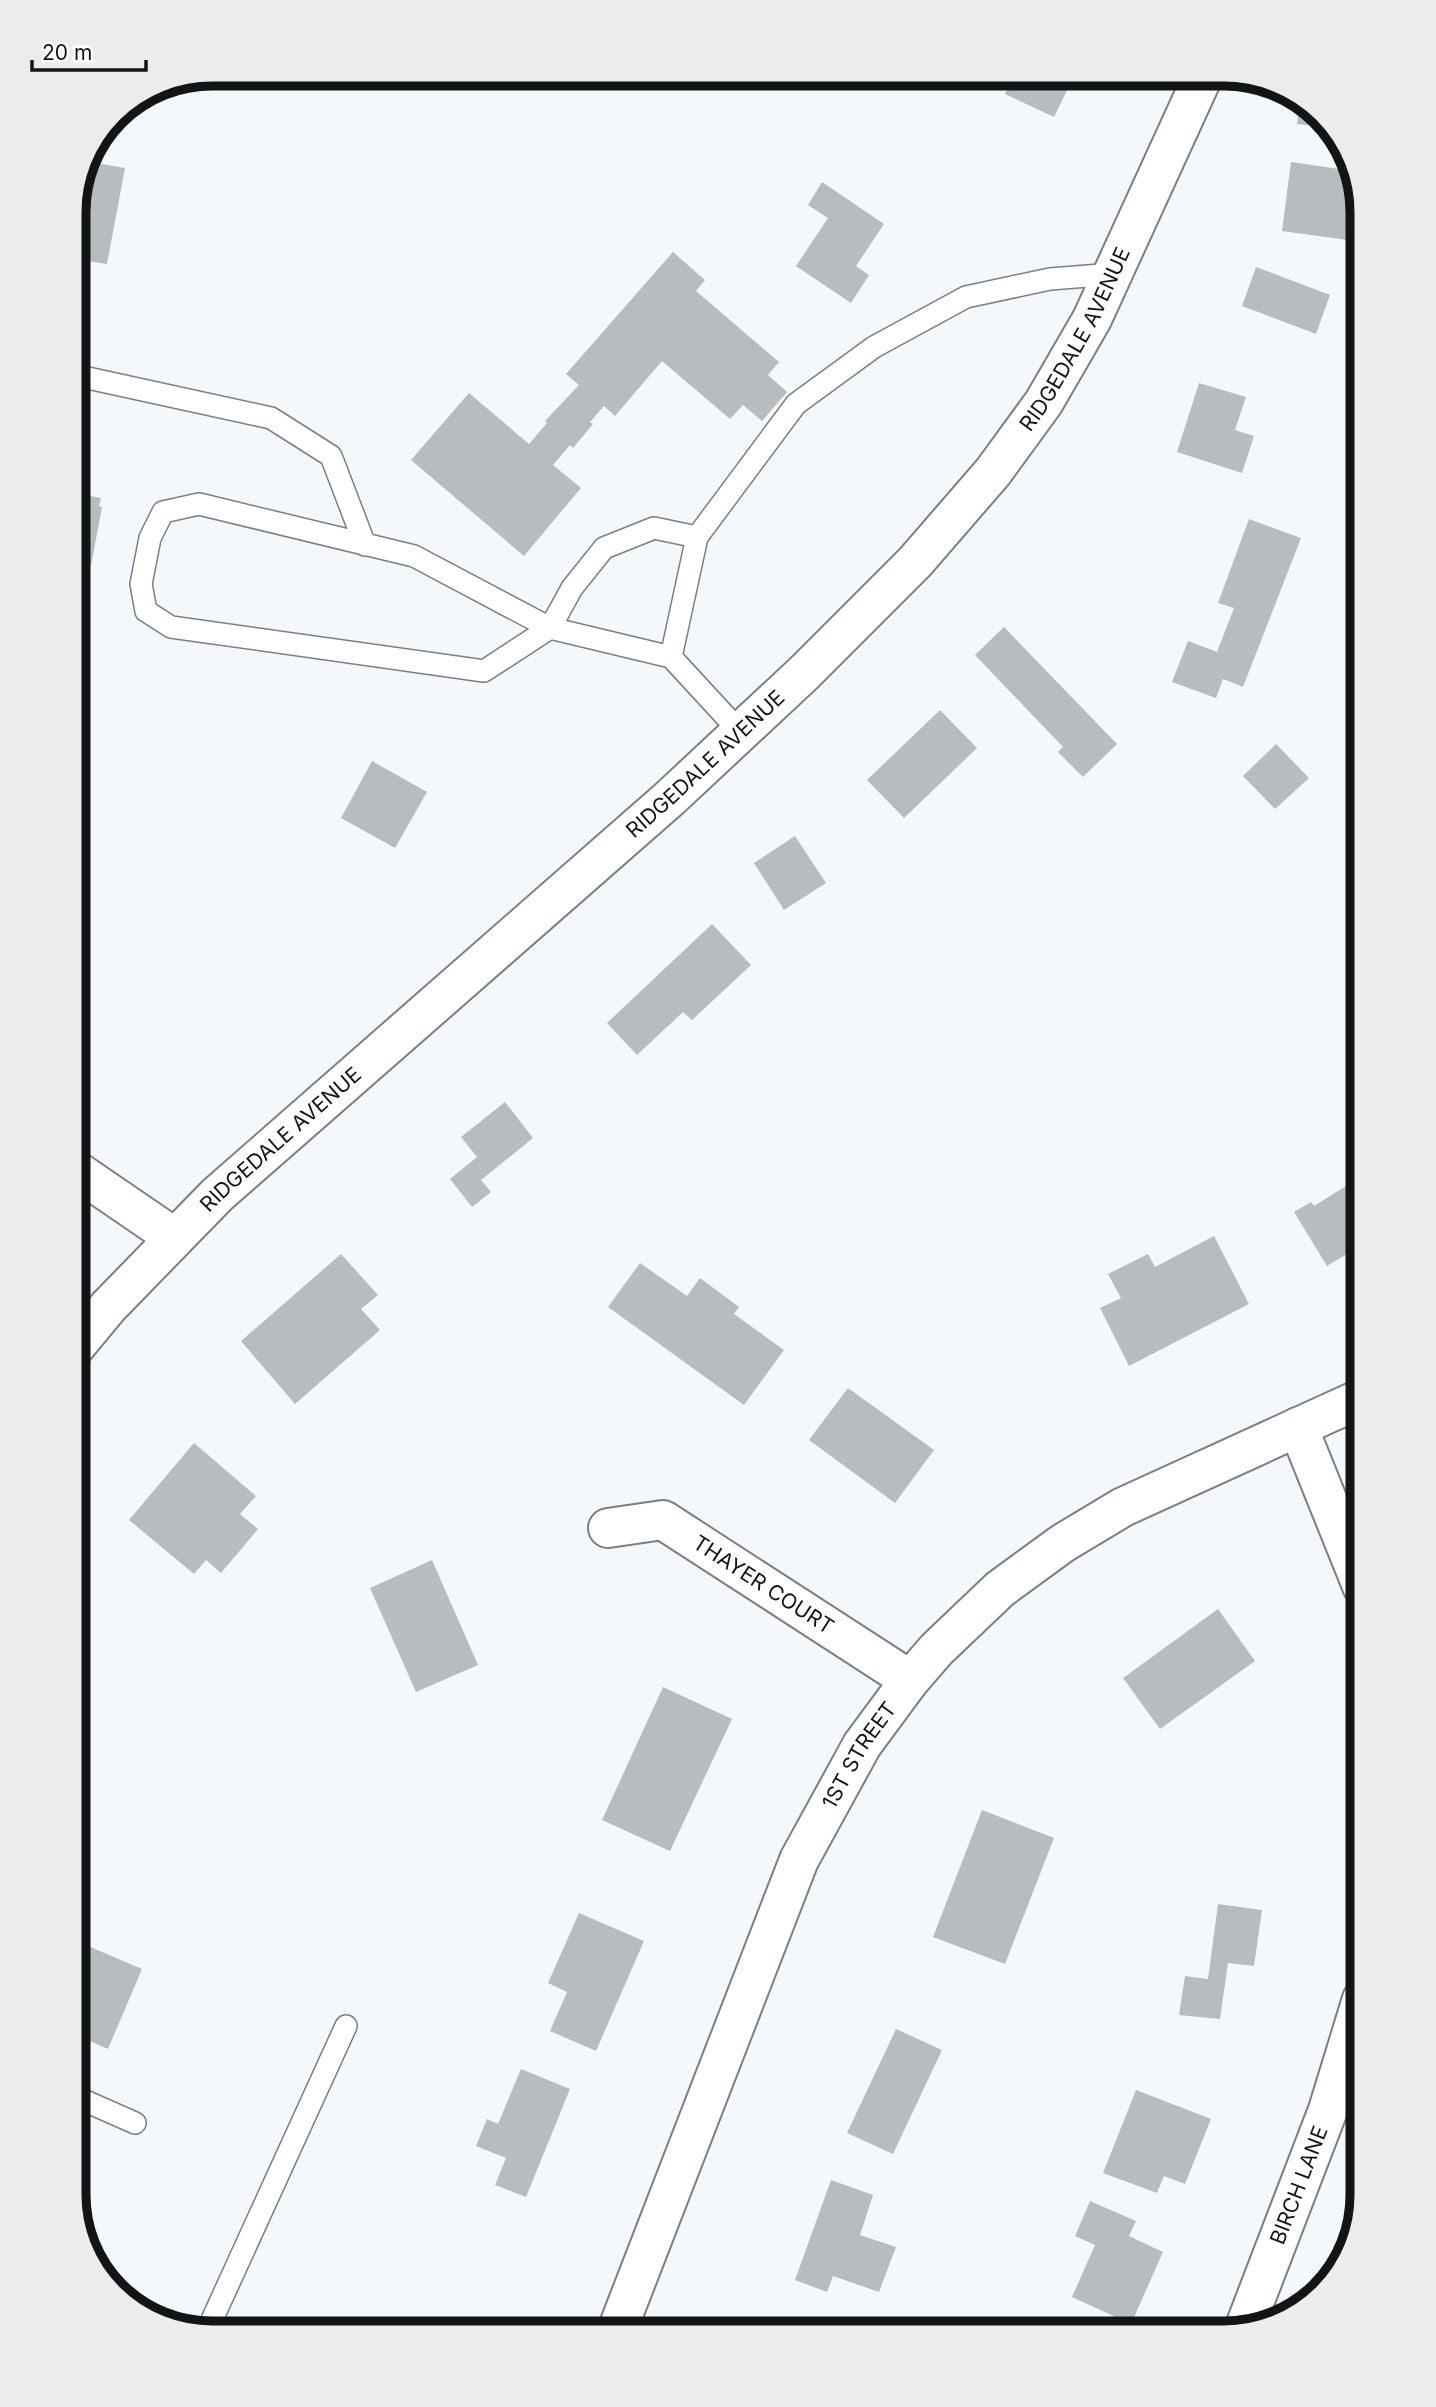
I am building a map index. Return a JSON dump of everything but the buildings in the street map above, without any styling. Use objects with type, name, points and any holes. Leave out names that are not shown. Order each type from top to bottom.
[{"type":"street","name":"RIDGEDALE AVENUE","points":[[86,1334],[108,1307],[217,1195],[669,799],[741,733],[915,562],[993,472],[1044,402],[1093,319],[1198,86]]},
{"type":"street","points":[[86,1177],[175,1238]]},
{"type":"street","name":"1ST STREET","points":[[621,2321],[799,1860],[862,1745],[910,1680],[937,1649],[1000,1589],[1063,1543],[1123,1507],[1350,1404]]},
{"type":"street","points":[[1298,1427],[1350,1554]]},
{"type":"street","name":"THAYER COURT","points":[[608,1528],[663,1520],[910,1680]]},
{"type":"street","name":"BIRCH LANE","points":[[1248,2319],[1328,2110],[1350,2040]]},
{"type":"lane","points":[[671,657],[697,537],[796,404],[874,347],[966,296],[1050,279],[1112,274]]},
{"type":"lane","points":[[86,378],[271,418],[331,456],[365,545]]},
{"type":"lane","points":[[697,537],[654,528],[604,548],[572,588],[550,628],[484,671],[171,627],[146,611],[141,584],[150,538],[163,512],[199,505],[414,556],[550,628],[671,657],[741,733]]},
{"type":"lane","points":[[211,2321],[346,2026]]},
{"type":"lane","points":[[86,2101],[135,2123]]}]
